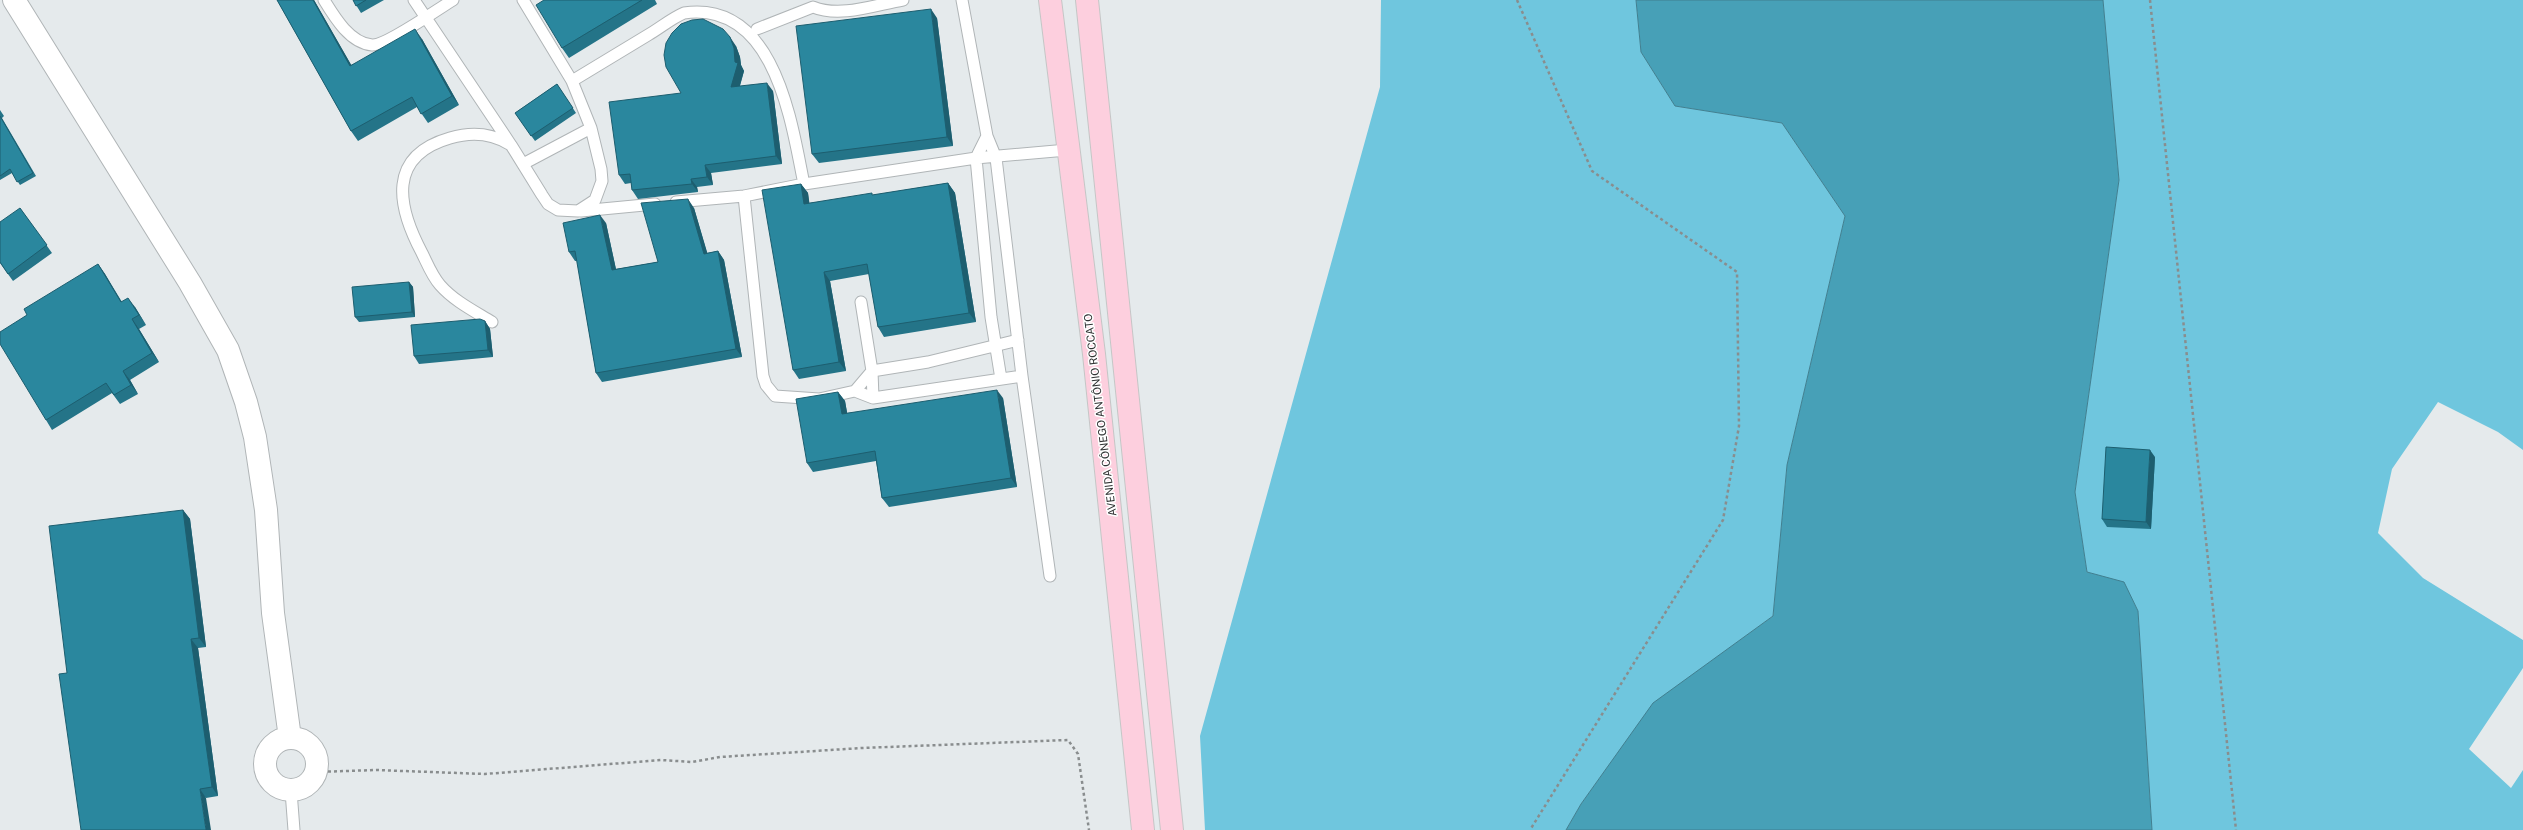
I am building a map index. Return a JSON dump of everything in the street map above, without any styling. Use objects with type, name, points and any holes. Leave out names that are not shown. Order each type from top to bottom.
[{"type":"main road","name":"AVENIDA CÔNEGO ANTÔNIO ROCCATO","points":[[1050,0],[1067,150],[1095,370],[1143,830]]},
{"type":"main road","points":[[1087,0],[1172,830]]},
{"type":"street","points":[[14,0],[190,283],[228,350],[246,402],[255,437],[266,510],[273,613],[290,738]]},
{"type":"street","points":[[290,738],[300,740],[308,745],[315,758],[316,772],[306,785],[291,791],[275,786],[266,773],[264,764],[266,756],[272,746],[282,739],[290,738]]},
{"type":"lane","points":[[324,0],[333,15],[350,34],[362,42],[374,45],[390,39],[453,0]]},
{"type":"lane","points":[[414,0],[511,145],[548,204],[558,210],[578,211],[744,196],[804,184],[976,158],[996,158],[1067,150]]},
{"type":"lane","points":[[523,0],[572,81],[591,128],[601,170],[602,181],[600,191],[595,200],[578,211]]},
{"type":"lane","points":[[757,29],[814,3],[822,10],[837,11],[903,0]]},
{"type":"lane","points":[[962,0],[987,136],[996,158],[1022,376],[1050,576]]},
{"type":"lane","points":[[572,81],[684,13],[695,9],[713,7],[730,9],[757,29],[768,44],[783,83],[804,184]]},
{"type":"lane","points":[[523,164],[591,128]]},
{"type":"lane","points":[[492,322],[460,303],[439,284],[412,234],[404,206],[402,185],[408,164],[421,151],[438,141],[457,136],[476,134],[498,137],[511,145]]},
{"type":"lane","points":[[987,136],[976,158],[995,347],[1001,379]]},
{"type":"lane","points":[[744,196],[756,316],[766,385],[775,396],[819,399],[855,390],[872,371],[928,362],[995,347],[1018,340]]},
{"type":"lane","points":[[861,302],[872,371],[873,398]]},
{"type":"lane","points":[[855,390],[873,398],[1022,376]]},
{"type":"lane","points":[[291,791],[294,830]]},
{"type":"path","points":[[1517,0],[1592,171],[1737,272],[1739,426],[1723,520],[1530,830]]},
{"type":"path","points":[[2150,0],[2236,830]]},
{"type":"path","points":[[316,772],[376,770],[485,774],[661,760],[692,762],[720,757],[862,748],[1068,740],[1078,754],[1089,830]]},
{"type":"shaded area","points":[[1381,0],[1636,0],[1641,52],[1675,106],[1782,123],[1845,216],[1787,465],[1773,616],[1653,704],[1581,804],[1566,830],[1205,830],[1200,736],[1380,87]]},
{"type":"shaded area","points":[[1636,0],[2103,0],[2119,180],[2075,492],[2087,572],[2124,582],[2138,611],[2152,830],[1566,830],[1581,804],[1653,703],[1773,616],[1787,465],[1845,216],[1782,123],[1675,106],[1641,52]]},
{"type":"shaded area","points":[[2103,0],[2523,0],[2523,450],[2498,432],[2438,402],[2392,469],[2378,533],[2423,578],[2523,640],[2523,668],[2469,749],[2511,788],[2523,770],[2523,830],[2152,830],[2138,611],[2124,583],[2087,572],[2075,492],[2119,180]]},
{"type":"building","points":[[277,0],[313,0],[350,66],[415,29],[452,96],[421,114],[412,97],[351,131]]},
{"type":"building","points":[[353,0],[366,0],[356,6]]},
{"type":"building","points":[[544,0],[642,0],[562,48],[536,5]]},
{"type":"building","points":[[931,9],[947,137],[812,154],[796,26]]},
{"type":"building","points":[[703,19],[723,29],[730,37],[734,48],[735,62],[738,63],[731,87],[767,83],[776,156],[705,165],[707,177],[691,179],[692,184],[632,190],[630,174],[619,175],[609,102],[681,93],[666,67],[664,55],[666,43],[672,33],[681,24],[692,20]]},
{"type":"building","points":[[557,84],[573,108],[531,136],[515,113]]},
{"type":"building","points":[[0,116],[33,173],[17,182],[10,169],[0,176]]},
{"type":"building","points":[[948,183],[969,313],[878,327],[867,264],[824,272],[839,362],[793,370],[762,190],[801,184],[804,204]]},
{"type":"building","points":[[688,199],[704,254],[718,251],[736,349],[596,373],[575,251],[569,252],[563,223],[600,215],[612,270],[658,262],[641,203]]},
{"type":"building","points":[[20,208],[47,245],[8,274],[0,262],[0,222]]},
{"type":"building","points":[[98,264],[121,302],[128,298],[139,315],[132,319],[152,353],[123,371],[131,385],[114,395],[106,383],[46,420],[0,344],[0,332],[27,315],[24,309]]},
{"type":"building","points":[[409,282],[412,312],[355,317],[352,287]]},
{"type":"building","points":[[480,319],[485,321],[488,350],[414,356],[411,325]]},
{"type":"building","points":[[997,390],[1011,478],[882,498],[875,451],[807,463],[796,399],[838,392],[842,414]]},
{"type":"building","points":[[2106,447],[2150,450],[2146,522],[2102,519]]},
{"type":"building","points":[[183,510],[199,638],[191,639],[212,787],[200,789],[206,830],[81,830],[59,674],[67,673],[49,526]]}]
